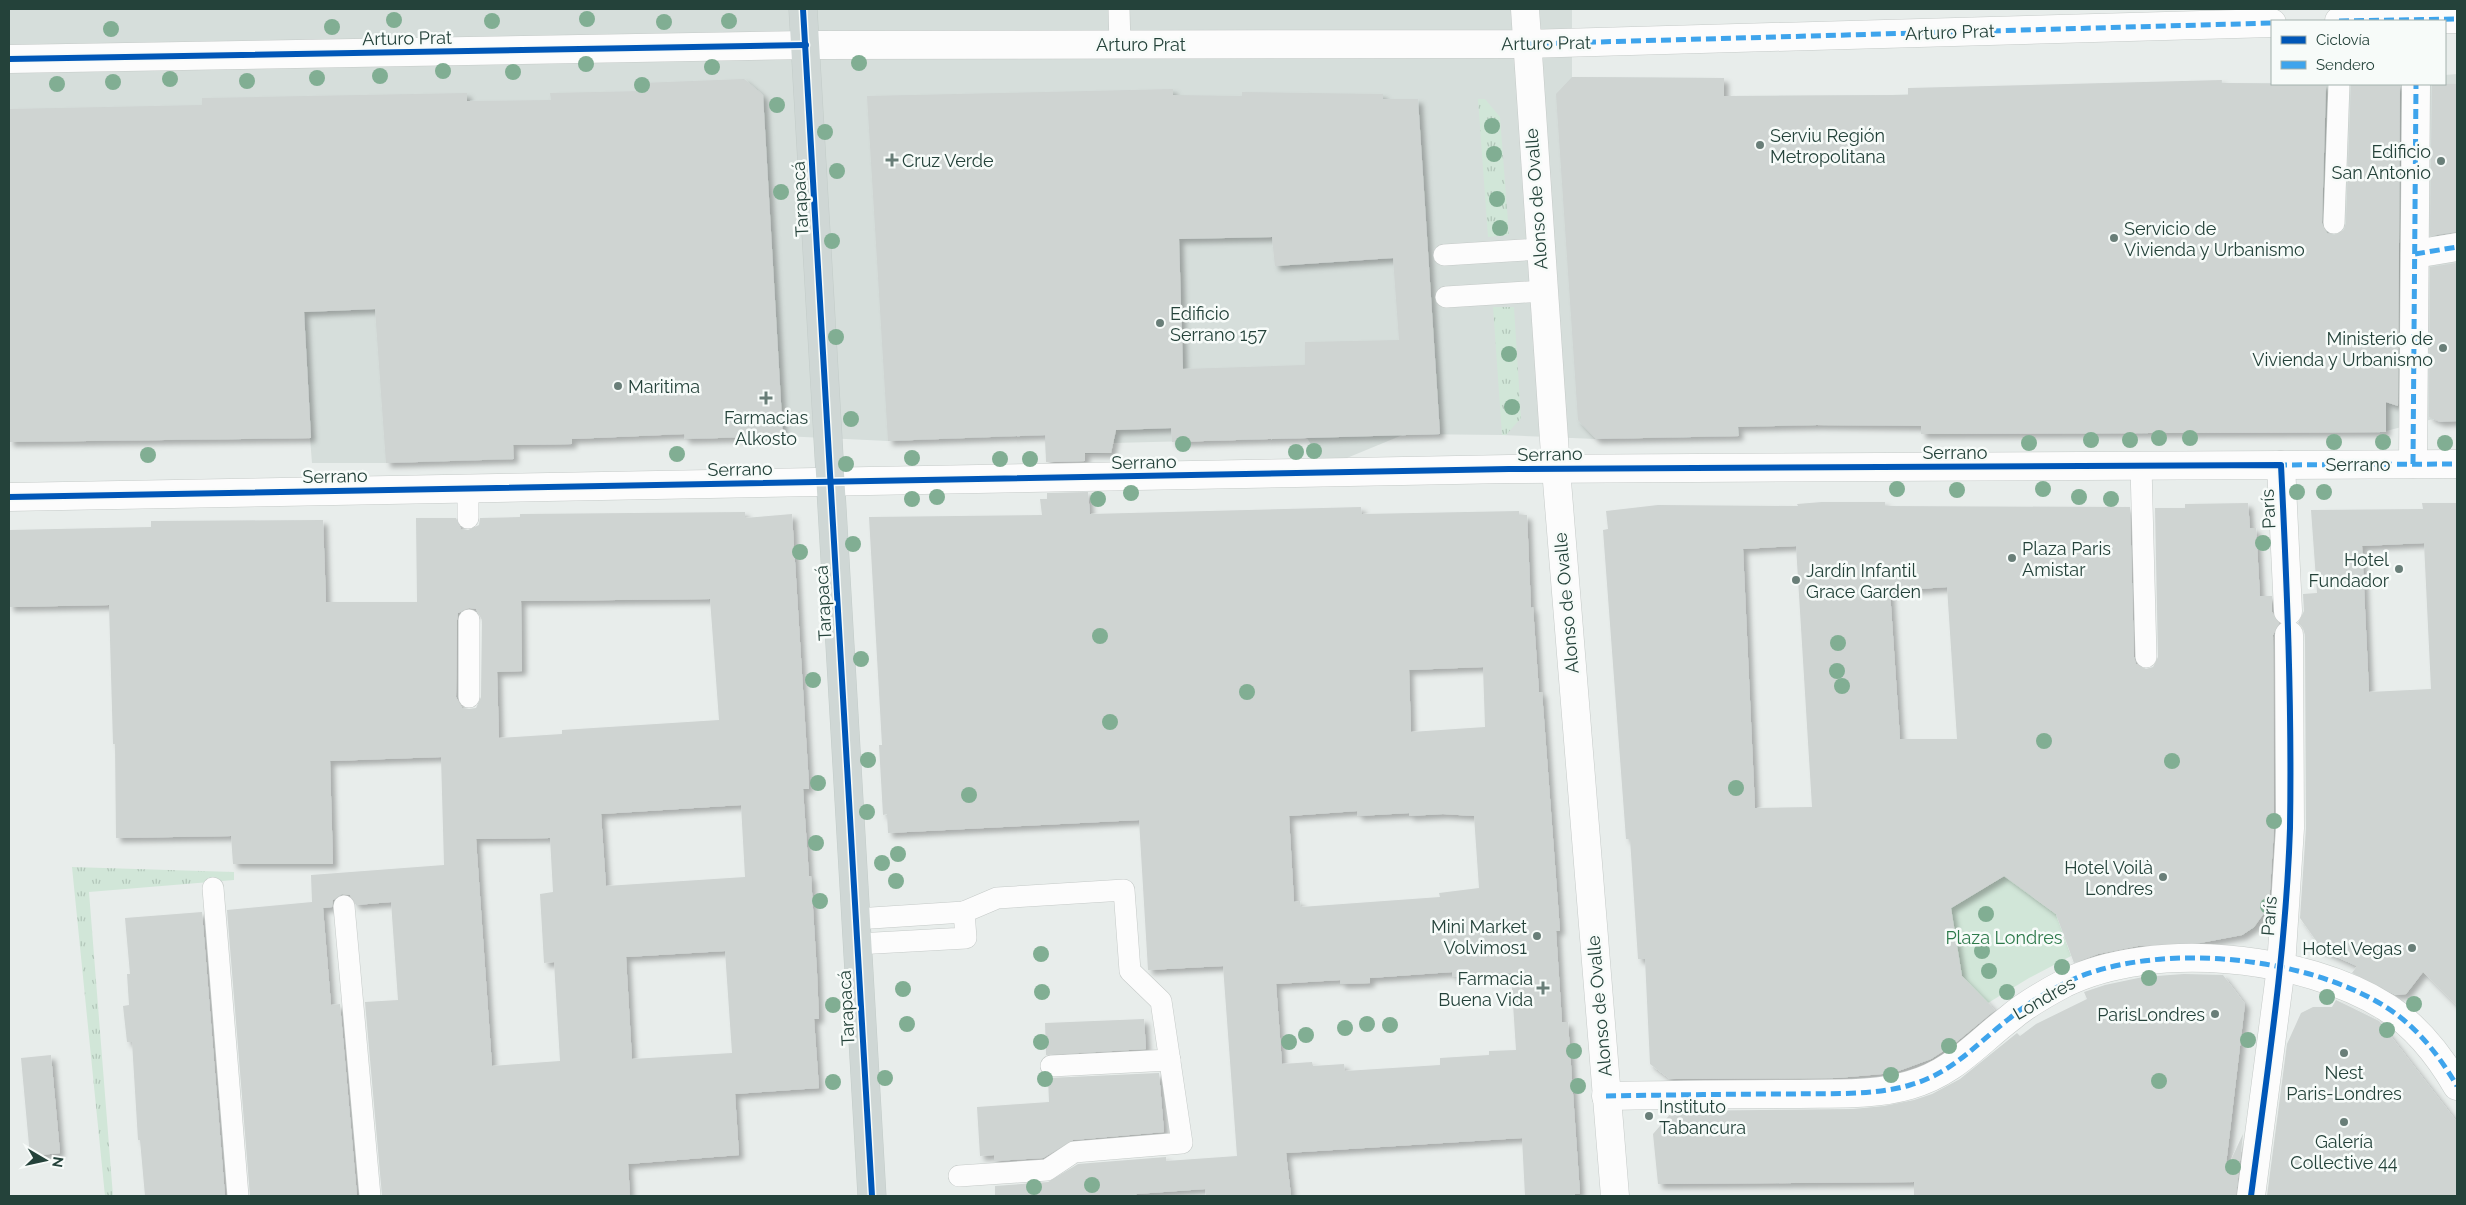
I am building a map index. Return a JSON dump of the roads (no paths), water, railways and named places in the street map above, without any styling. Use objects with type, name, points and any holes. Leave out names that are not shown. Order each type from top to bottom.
[{"type":"main road","name":"Tarapacá","points":[[804,9],[872,1196]]},
{"type":"street","name":"Alonso de Ovalle","points":[[1525,9],[1556,469],[1615,1196]]},
{"type":"street","points":[[2417,20],[2457,18]]},
{"type":"street","name":"Arturo Prat","points":[[9,59],[806,45],[1526,44],[2271,23]]},
{"type":"street","points":[[2413,464],[2416,85]]},
{"type":"street","points":[[2415,254],[2457,247]]},
{"type":"street","name":"París","points":[[2251,1196],[2281,967],[2290,828],[2288,623],[2281,464]]},
{"type":"street","name":"Serrano","points":[[9,497],[1556,469],[2457,464]]},
{"type":"street","name":"Londres","points":[[1606,1096],[1864,1093],[1888,1091],[1933,1077],[1952,1066],[1970,1054],[2010,1017],[2038,998],[2067,982],[2098,970],[2133,962],[2168,959],[2241,962],[2281,967],[2332,980],[2357,990],[2387,1008],[2415,1030],[2445,1065],[2457,1086]]},
{"type":"lane","points":[[1119,9],[1120,45]]},
{"type":"lane","points":[[2334,223],[2339,85]]},
{"type":"lane","points":[[1444,255],[1540,249]]},
{"type":"lane","points":[[1446,297],[1543,291]]},
{"type":"lane","points":[[2141,466],[2146,657]]},
{"type":"lane","points":[[468,489],[468,518]]},
{"type":"lane","points":[[469,620],[469,697]]},
{"type":"lane","points":[[213,888],[238,1196]]},
{"type":"lane","points":[[857,931],[964,912],[997,898],[1124,890],[1130,971],[1161,1000],[1182,1143],[1074,1152],[1047,1170],[959,1176]]},
{"type":"lane","points":[[344,906],[370,1196]]},
{"type":"lane","points":[[857,931],[966,938],[964,912]]},
{"type":"lane","points":[[1051,1066],[1170,1060]]},
{"type":"place","name":"Serviu Región Metropolitana","points":[[1760,145]]},
{"type":"place","name":"Cruz Verde","points":[[892,160]]},
{"type":"place","name":"Edificio San Antonio","points":[[2441,161]]},
{"type":"place","name":"Servicio de Vivienda y Urbanismo","points":[[2114,238]]},
{"type":"place","name":"Edificio Serrano 157","points":[[1160,323]]},
{"type":"place","name":"Ministerio de Vivienda y Urbanismo","points":[[2443,348]]},
{"type":"place","name":"Maritima","points":[[618,386]]},
{"type":"place","name":"Farmacias Alkosto","points":[[766,398]]},
{"type":"place","name":"Plaza Paris Amistar","points":[[2012,558]]},
{"type":"place","name":"Hotel Fundador","points":[[2399,569]]},
{"type":"place","name":"Jardín Infantil Grace Garden","points":[[1796,580]]},
{"type":"place","name":"Hotel Voilà Londres","points":[[2163,877]]},
{"type":"place","name":"Mini Market Volvimos1","points":[[1537,936]]},
{"type":"place","name":"Hotel Vegas","points":[[2412,948]]},
{"type":"place","name":"Farmacia Buena Vida","points":[[1543,988]]},
{"type":"place","name":"ParisLondres","points":[[2215,1014]]},
{"type":"place","name":"Nest Paris-Londres","points":[[2344,1053]]},
{"type":"place","name":"Instituto Tabancura","points":[[1649,1116]]},
{"type":"place","name":"Galería Collective 44","points":[[2344,1122]]},
{"type":"park label","name":"Plaza Londres","points":[[2004,937]]}]
